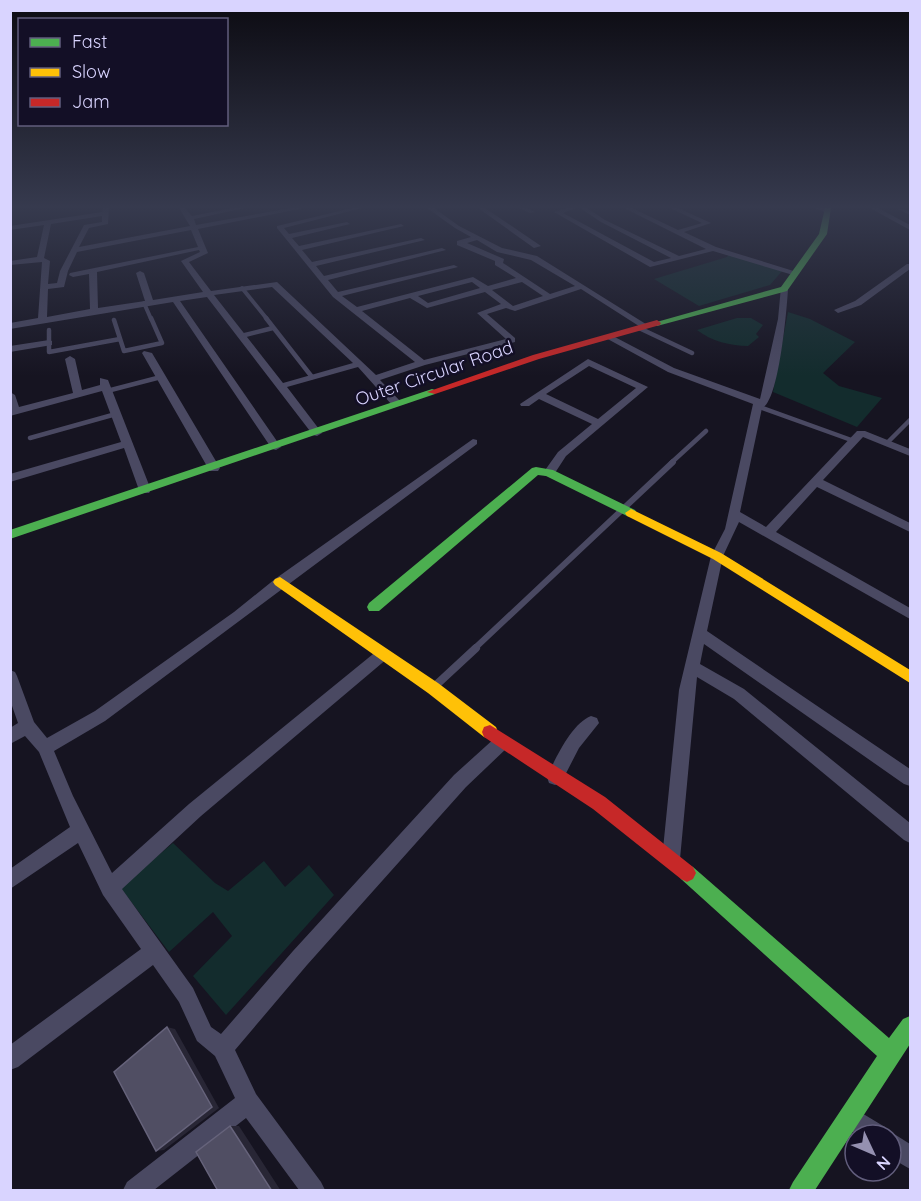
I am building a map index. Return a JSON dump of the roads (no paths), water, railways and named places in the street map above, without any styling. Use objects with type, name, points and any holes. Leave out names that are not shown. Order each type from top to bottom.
[{"type":"main road","points":[[784,289],[802,264]]},
{"type":"main road","name":"Outer Circular Road","points":[[10,535],[214,468],[396,403],[536,357],[784,289]]},
{"type":"main road","points":[[374,607],[536,471],[549,473],[717,556],[910,677]]},
{"type":"main road","points":[[280,582],[433,688],[502,742],[599,803],[671,859],[892,1054]]},
{"type":"main road","points":[[801,1191],[909,1032]]},
{"type":"street","points":[[42,321],[46,264]]},
{"type":"street","points":[[44,287],[61,285],[67,264]]},
{"type":"street","points":[[73,275],[122,264]]},
{"type":"street","points":[[187,264],[317,433]]},
{"type":"street","points":[[309,264],[336,295],[422,363]]},
{"type":"street","points":[[321,279],[383,264]]},
{"type":"street","points":[[500,264],[550,297]]},
{"type":"street","points":[[544,264],[582,286],[642,327]]},
{"type":"street","points":[[765,264],[796,273]]},
{"type":"street","points":[[838,310],[858,303],[910,266]]},
{"type":"street","points":[[336,295],[454,267]]},
{"type":"street","points":[[93,270],[94,310]]},
{"type":"street","points":[[140,273],[147,303]]},
{"type":"street","points":[[357,310],[473,279],[512,309],[582,286]]},
{"type":"street","points":[[412,296],[427,306],[523,279]]},
{"type":"street","points":[[10,326],[94,310],[266,284],[279,287],[330,338],[360,364],[396,403]]},
{"type":"street","points":[[671,859],[687,690],[717,556],[731,529],[760,405],[768,391],[782,319],[784,289]]},
{"type":"street","points":[[175,299],[276,447]]},
{"type":"street","points":[[374,379],[422,363],[512,340],[481,313],[507,305]]},
{"type":"street","points":[[608,337],[671,370],[760,405]]},
{"type":"street","points":[[10,349],[49,343]]},
{"type":"street","points":[[147,353],[214,468]]},
{"type":"street","points":[[70,359],[78,394]]},
{"type":"street","points":[[525,404],[588,362],[643,387],[562,454],[549,473]]},
{"type":"street","points":[[281,386],[360,364]]},
{"type":"street","points":[[10,395],[13,412],[105,386],[144,490]]},
{"type":"street","points":[[539,395],[599,423]]},
{"type":"street","points":[[768,533],[861,433],[910,453]]},
{"type":"street","points":[[45,748],[100,717],[239,616],[280,582],[473,442]]},
{"type":"street","points":[[10,478],[127,444]]},
{"type":"street","points":[[817,482],[910,528]]},
{"type":"street","points":[[734,514],[910,614]]},
{"type":"street","points":[[700,634],[910,778]]},
{"type":"street","points":[[110,888],[195,810],[383,654]]},
{"type":"street","points":[[693,667],[739,694],[910,834]]},
{"type":"street","points":[[10,676],[27,726],[45,748],[66,801],[110,888],[186,995],[204,1034],[224,1048],[248,1102],[313,1191]]},
{"type":"street","points":[[555,777],[573,743],[591,723]]},
{"type":"street","points":[[10,737],[27,726]]},
{"type":"street","points":[[224,1048],[300,958],[453,789],[502,742]]},
{"type":"street","points":[[10,880],[81,830]]},
{"type":"street","points":[[10,1059],[156,950]]},
{"type":"street","points":[[135,1191],[248,1102]]},
{"type":"street","points":[[850,1117],[859,1123]]},
{"type":"lane","points":[[242,288],[312,377]]},
{"type":"lane","points":[[114,320],[124,351],[162,343],[147,303]]},
{"type":"lane","points":[[242,336],[273,327]]},
{"type":"lane","points":[[642,327],[692,353]]},
{"type":"lane","points":[[49,330],[49,352],[120,339]]},
{"type":"lane","points":[[105,386],[161,377]]},
{"type":"lane","points":[[760,405],[854,441]]},
{"type":"lane","points":[[30,438],[116,414]]},
{"type":"lane","points":[[887,443],[910,420]]},
{"type":"lane","points":[[433,688],[619,508],[706,430]]}]
